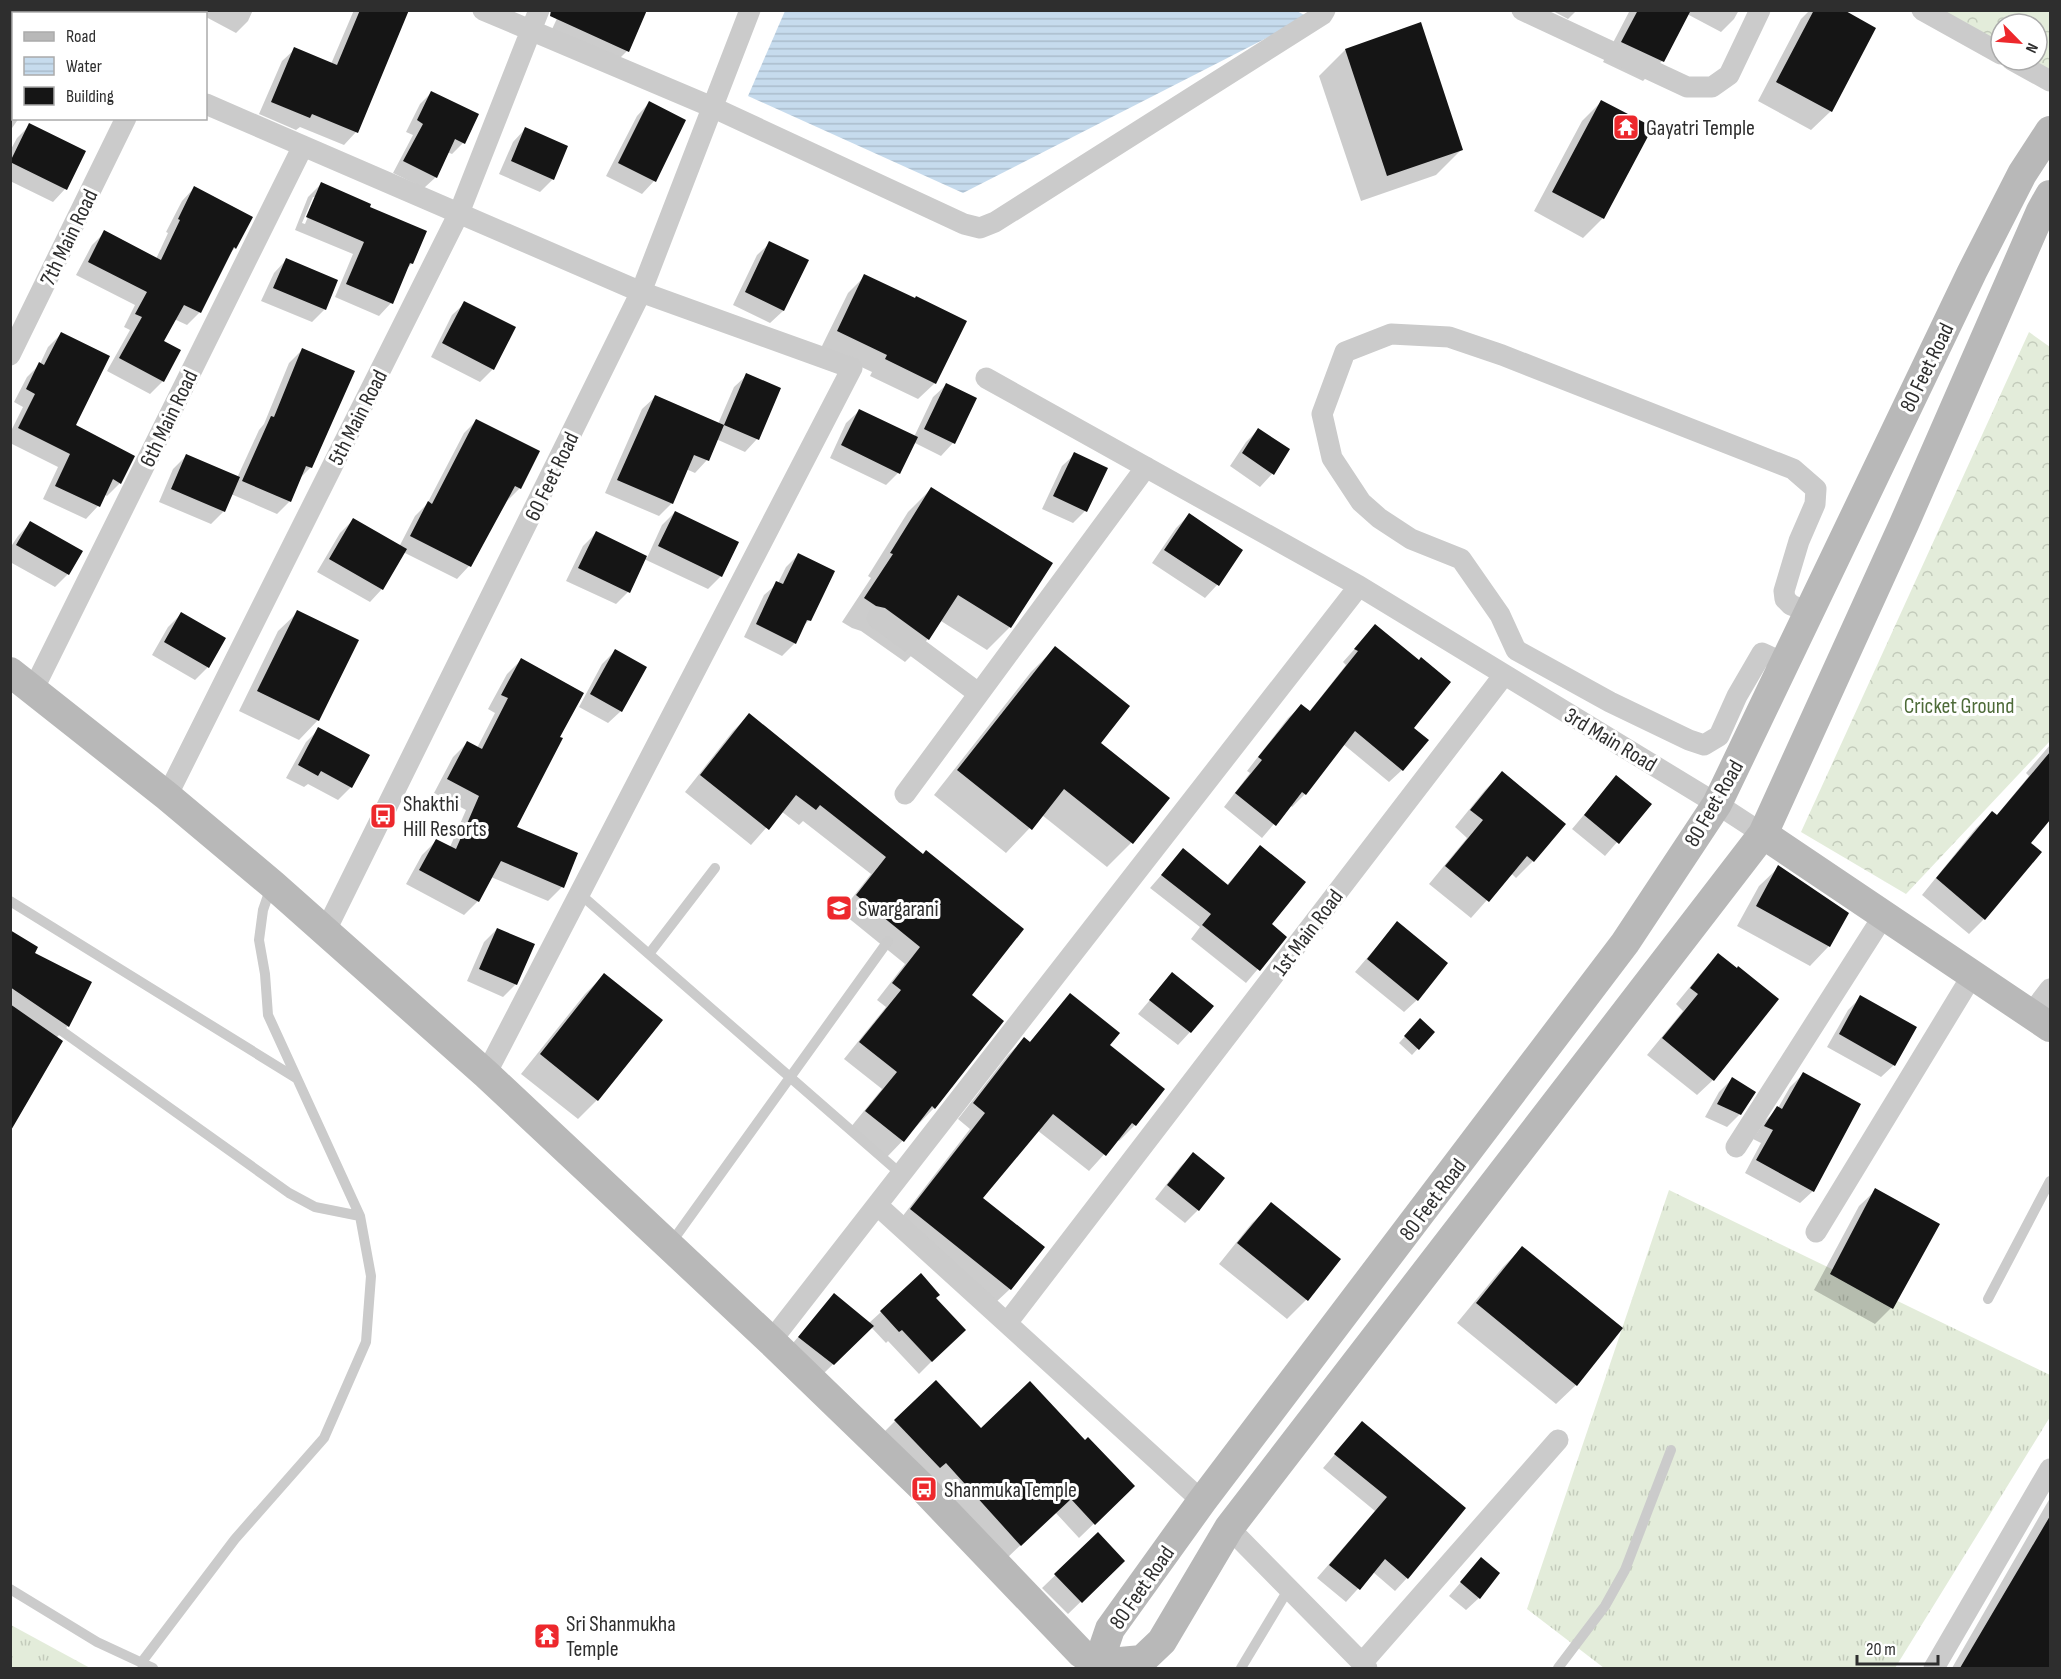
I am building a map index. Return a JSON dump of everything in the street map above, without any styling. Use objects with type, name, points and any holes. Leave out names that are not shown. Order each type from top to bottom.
[{"type":"main road","name":"80 Feet Road","points":[[2050,131],[2022,174],[1972,272],[1717,804],[1626,943],[1202,1501],[1110,1629],[1098,1664],[1142,1660],[1159,1655],[1229,1528],[1763,834],[2050,195]]},
{"type":"main road","points":[[22,681],[168,796],[272,884],[486,1074],[771,1341],[924,1489],[1082,1653],[1098,1664]]},
{"type":"main road","points":[[1763,834],[2041,1020]]},
{"type":"street","points":[[483,10],[712,107],[964,224],[980,228],[995,222],[1320,12]]},
{"type":"street","points":[[531,32],[539,10]]},
{"type":"street","name":"60 Feet Road","points":[[326,930],[641,292],[750,10]]},
{"type":"street","points":[[1522,10],[1687,87],[1712,87],[1729,75],[1760,10]]},
{"type":"street","points":[[1922,10],[1989,47]]},
{"type":"street","name":"5th Main Road","points":[[168,796],[459,213],[531,32]]},
{"type":"street","points":[[2034,72],[2050,81]]},
{"type":"street","points":[[207,104],[641,292],[852,368],[486,1074]]},
{"type":"street","name":"7th Main Road","points":[[10,355],[125,120]]},
{"type":"street","name":"6th Main Road","points":[[22,681],[303,146]]},
{"type":"street","points":[[1784,663],[1762,653],[1737,696],[1719,736],[1704,744],[1689,740],[1610,702],[1516,651],[1500,615],[1461,559],[1411,539],[1379,518],[1361,502],[1332,458],[1322,414],[1345,352],[1391,334],[1449,337],[1793,469],[1816,489],[1815,504],[1799,542],[1784,591],[1785,599],[1791,605],[1809,612]]},
{"type":"street","points":[[986,378],[1359,586],[1504,675]]},
{"type":"street","points":[[905,794],[1146,467]]},
{"type":"street","points":[[771,1341],[1359,586]]},
{"type":"street","points":[[878,618],[978,693]]},
{"type":"street","name":"3rd Main Road","points":[[1504,675],[1763,834]]},
{"type":"street","name":"1st Main Road","points":[[1007,1323],[1504,675]]},
{"type":"street","points":[[1736,1147],[1884,915]]},
{"type":"street","points":[[1816,1232],[1973,974]]},
{"type":"street","points":[[2041,1020],[2050,989]]},
{"type":"street","points":[[877,1205],[1202,1501]]},
{"type":"street","points":[[1229,1528],[1364,1666],[1558,1440]]},
{"type":"street","points":[[1934,1668],[2050,1469]]},
{"type":"lane","points":[[649,954],[716,868]]},
{"type":"lane","points":[[141,1663],[235,1539],[324,1438],[366,1342],[371,1276],[360,1216],[268,1015],[265,974],[259,940],[263,910],[272,884]]},
{"type":"lane","points":[[580,894],[901,1174]]},
{"type":"lane","points":[[10,901],[297,1078]]},
{"type":"lane","points":[[669,1246],[888,941]]},
{"type":"lane","points":[[10,994],[289,1193],[315,1207],[360,1216]]},
{"type":"lane","points":[[1988,1299],[2050,1181]]},
{"type":"lane","points":[[1558,1668],[1605,1606],[1625,1570],[1671,1450]]},
{"type":"lane","points":[[10,1589],[97,1642],[153,1668]]},
{"type":"lane","points":[[1241,1668],[1288,1590]]},
{"type":"green space","points":[[1942,11],[2050,11],[2050,71],[2049,12],[1989,12],[1989,36]]},
{"type":"green space","name":"Cricket Ground","points":[[2029,332],[2050,347],[2050,741],[1906,894],[1801,832]]},
{"type":"green space","points":[[1669,1190],[2050,1375],[2050,1417],[1895,1668],[1604,1668],[1527,1609]]},
{"type":"green space","points":[[11,1625],[90,1668],[11,1668]]},
{"type":"water","points":[[1295,10],[1308,17],[963,193],[748,96],[785,11]]},
{"type":"building","points":[[360,10],[409,10],[358,133],[312,114],[310,118],[271,102],[294,47],[337,65]]},
{"type":"building","points":[[551,10],[647,10],[629,52],[550,16]]},
{"type":"building","points":[[1638,10],[1691,10],[1664,62],[1621,42]]},
{"type":"building","points":[[1814,10],[1844,10],[1876,28],[1832,112],[1776,82]]},
{"type":"building","points":[[1421,22],[1463,150],[1387,176],[1345,49]]},
{"type":"building","points":[[431,91],[479,114],[465,144],[455,139],[437,178],[403,161],[423,124],[417,120]]},
{"type":"building","points":[[1601,100],[1653,127],[1604,219],[1552,192]]},
{"type":"building","points":[[649,101],[686,120],[656,182],[618,163]]},
{"type":"building","points":[[29,123],[86,151],[67,190],[10,162]]},
{"type":"building","points":[[525,127],[568,146],[554,180],[511,161]]},
{"type":"building","points":[[321,182],[371,204],[370,207],[427,231],[413,264],[410,263],[393,304],[346,284],[364,242],[306,217]]},
{"type":"building","points":[[194,186],[253,217],[236,249],[234,247],[201,313],[184,305],[164,341],[181,350],[164,382],[119,358],[142,317],[135,314],[147,292],[88,262],[104,230],[161,260]]},
{"type":"building","points":[[769,241],[809,260],[784,311],[745,292]]},
{"type":"building","points":[[286,258],[338,280],[326,310],[273,288]]},
{"type":"building","points":[[864,274],[967,321],[936,384],[885,359],[887,355],[837,331]]},
{"type":"building","points":[[464,301],[516,327],[494,370],[442,343]]},
{"type":"building","points":[[61,332],[110,356],[76,425],[135,456],[121,484],[113,479],[100,507],[55,486],[70,454],[18,428],[35,394],[26,389],[39,362],[44,365]]},
{"type":"building","points":[[302,348],[355,371],[312,468],[306,466],[291,502],[242,481],[271,416],[274,417]]},
{"type":"building","points":[[746,373],[781,388],[759,440],[724,425]]},
{"type":"building","points":[[946,383],[977,398],[955,444],[924,429]]},
{"type":"building","points":[[655,395],[724,425],[709,461],[694,455],[673,504],[617,480]]},
{"type":"building","points":[[859,409],[918,437],[900,474],[841,445]]},
{"type":"building","points":[[476,419],[540,451],[521,489],[515,486],[471,567],[410,536],[428,501],[432,504]]},
{"type":"building","points":[[1258,428],[1290,449],[1274,475],[1242,453]]},
{"type":"building","points":[[1074,452],[1108,468],[1087,512],[1053,496]]},
{"type":"building","points":[[186,454],[240,477],[225,512],[171,489]]},
{"type":"building","points":[[931,487],[1053,563],[1011,628],[958,595],[929,640],[885,608],[876,606],[864,598],[893,554],[890,553]]},
{"type":"building","points":[[675,511],[739,542],[722,577],[658,546]]},
{"type":"building","points":[[1189,513],[1243,550],[1219,586],[1164,550]]},
{"type":"building","points":[[353,518],[407,549],[383,590],[329,559]]},
{"type":"building","points":[[30,521],[83,551],[69,575],[16,545]]},
{"type":"building","points":[[596,531],[647,556],[630,593],[578,568]]},
{"type":"building","points":[[798,553],[835,571],[811,621],[807,620],[796,644],[756,624],[776,581],[783,584]]},
{"type":"building","points":[[297,610],[359,640],[319,721],[257,691]]},
{"type":"building","points":[[181,612],[226,638],[209,668],[164,642]]},
{"type":"building","points":[[1375,624],[1419,660],[1421,657],[1451,682],[1414,728],[1429,740],[1403,771],[1355,731],[1306,795],[1302,792],[1276,826],[1235,793],[1262,760],[1258,757],[1301,704],[1310,711],[1358,651],[1354,649]]},
{"type":"building","points":[[1055,646],[1130,706],[1101,743],[1170,798],[1133,844],[1064,789],[1032,830],[957,770]]},
{"type":"building","points":[[615,649],[647,667],[622,712],[590,694]]},
{"type":"building","points":[[521,658],[584,693],[517,827],[578,853],[564,888],[501,861],[479,902],[419,870],[436,839],[456,849],[479,796],[447,779],[467,741],[482,749],[508,698],[501,695]]},
{"type":"building","points":[[749,713],[923,854],[926,850],[1024,929],[972,995],[1004,1021],[935,1109],[932,1106],[904,1142],[865,1111],[897,1072],[859,1042],[901,990],[892,983],[920,947],[856,895],[886,857],[820,805],[816,810],[796,795],[769,830],[700,775]]},
{"type":"building","points":[[318,727],[370,755],[352,788],[321,771],[318,776],[298,765]]},
{"type":"building","points":[[2050,752],[2050,820],[2031,843],[2042,852],[1985,920],[1936,878],[1992,811],[1997,815]]},
{"type":"building","points":[[1502,771],[1566,824],[1534,862],[1527,856],[1489,902],[1445,866],[1483,820],[1470,810]]},
{"type":"building","points":[[1616,775],[1652,804],[1619,844],[1584,815]]},
{"type":"building","points":[[1260,845],[1306,882],[1272,924],[1287,937],[1260,971],[1202,925],[1211,914],[1161,875],[1183,848],[1228,885]]},
{"type":"building","points":[[1778,865],[1849,913],[1830,947],[1756,906]]},
{"type":"building","points":[[1397,921],[1448,963],[1418,1001],[1367,959]]},
{"type":"building","points":[[497,928],[535,944],[517,985],[479,969]]},
{"type":"building","points":[[10,930],[38,947],[35,953],[92,982],[69,1027],[10,987]]},
{"type":"building","points":[[1718,953],[1779,999],[1714,1081],[1662,1038],[1698,994],[1690,988]]},
{"type":"building","points":[[1172,972],[1214,1006],[1191,1033],[1149,1000]]},
{"type":"building","points":[[604,973],[663,1020],[598,1101],[540,1054]]},
{"type":"building","points":[[1070,993],[1120,1033],[1110,1045],[1165,1089],[1136,1126],[1132,1123],[1106,1156],[1053,1114],[983,1198],[1045,1247],[1011,1290],[910,1209],[985,1113],[973,1103],[1024,1037],[1030,1042]]},
{"type":"building","points":[[1860,995],[1917,1027],[1895,1066],[1839,1034]]},
{"type":"building","points":[[10,1004],[63,1041],[10,1132]]},
{"type":"building","points":[[1420,1018],[1435,1032],[1419,1050],[1404,1036]]},
{"type":"building","points":[[1803,1072],[1861,1104],[1814,1192],[1756,1160],[1773,1130],[1764,1126],[1777,1106],[1782,1109]]},
{"type":"building","points":[[1732,1077],[1756,1092],[1741,1115],[1717,1104]]},
{"type":"building","points":[[1193,1152],[1225,1178],[1199,1211],[1167,1185]]},
{"type":"building","points":[[1875,1188],[1940,1224],[1893,1309],[1830,1274]]},
{"type":"building","points":[[1271,1202],[1341,1259],[1308,1301],[1237,1243]]},
{"type":"building","points":[[1522,1246],[1623,1328],[1577,1386],[1476,1303]]},
{"type":"building","points":[[921,1273],[940,1295],[936,1298],[966,1330],[932,1362],[902,1330],[899,1332],[880,1311]]},
{"type":"building","points":[[834,1293],[874,1326],[834,1365],[798,1337]]},
{"type":"building","points":[[936,1380],[981,1428],[1030,1381],[1085,1440],[1088,1437],[1135,1486],[1095,1525],[1071,1499],[1021,1546],[946,1463],[940,1468],[894,1420]]},
{"type":"building","points":[[1362,1421],[1466,1508],[1408,1579],[1385,1559],[1360,1590],[1329,1565],[1387,1497],[1334,1454]]},
{"type":"building","points":[[2050,1516],[2050,1668],[1960,1668]]},
{"type":"building","points":[[1098,1532],[1125,1561],[1082,1603],[1054,1574]]},
{"type":"building","points":[[1481,1557],[1500,1573],[1480,1599],[1460,1582]]},
{"type":"place","name":"Gayatri Temple","points":[[1626,127]]},
{"type":"place","name":"Shakthi Hill Resorts","points":[[383,816]]},
{"type":"place","name":"Swargarani","points":[[839,908]]},
{"type":"place","name":"Shanmuka Temple","points":[[924,1489]]},
{"type":"place","name":"Sri Shanmukha Temple","points":[[547,1636]]}]
